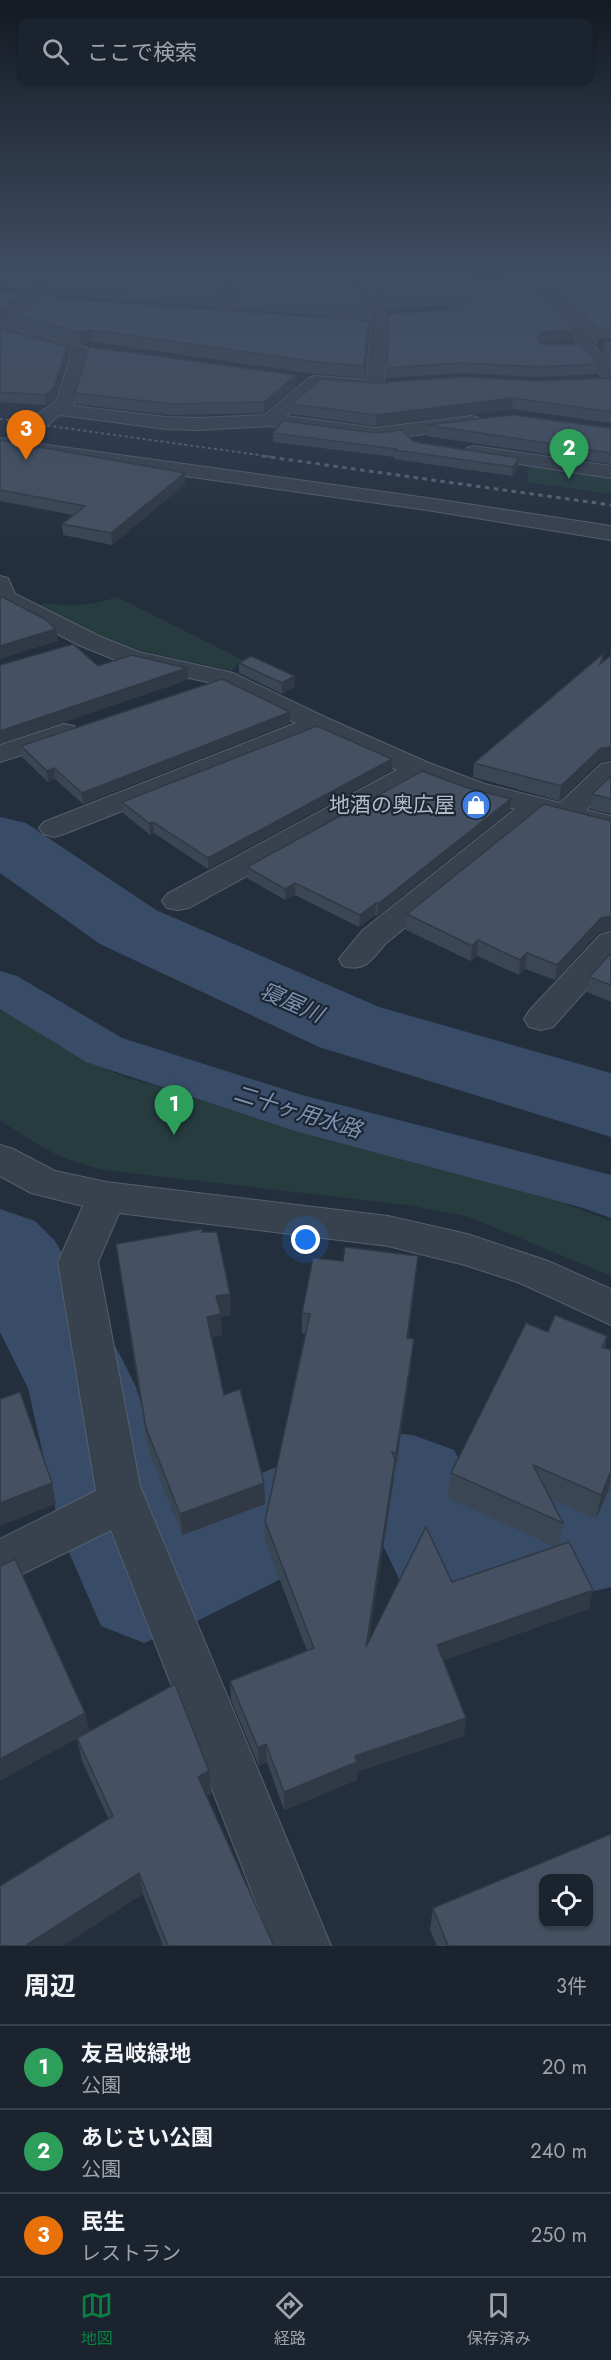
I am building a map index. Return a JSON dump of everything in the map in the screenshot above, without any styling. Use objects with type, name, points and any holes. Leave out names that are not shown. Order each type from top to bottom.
[{"type":"street","points":[[2,444],[66,402],[82,363]]},
{"type":"street","points":[[374,386],[377,363]]},
{"type":"street","points":[[600,363],[611,376]]},
{"type":"street","points":[[292,378],[374,386],[396,384]]},
{"type":"street","points":[[270,420],[316,381]]},
{"type":"street","points":[[590,381],[611,381]]},
{"type":"street","points":[[55,409],[166,423],[198,424],[270,420],[376,434],[489,420]]},
{"type":"street","points":[[406,430],[421,444],[433,446]]},
{"type":"street","points":[[2,444],[611,532]]},
{"type":"street","points":[[457,450],[611,472]]},
{"type":"street","points":[[2,594],[90,641],[132,658],[224,678],[318,724],[419,769],[475,790],[611,825]]},
{"type":"street","points":[[56,651],[90,641]]},
{"type":"street","points":[[179,693],[224,678]]},
{"type":"street","points":[[0,754],[90,724]]},
{"type":"street","points":[[54,828],[318,724]]},
{"type":"street","points":[[178,901],[419,769]]},
{"type":"street","points":[[355,959],[374,937],[550,810],[611,770]]},
{"type":"street","points":[[541,1019],[611,942]]},
{"type":"street","points":[[0,1159],[45,1184],[106,1197],[397,1233],[467,1250],[534,1272],[611,1308]]},
{"type":"street","points":[[106,1197],[78,1262],[117,1486],[302,1946]]},
{"type":"street","points":[[0,1563],[123,1500]]},
{"type":"green space","points":[[529,464],[611,476],[611,494],[527,482]]},
{"type":"green space","points":[[117,597],[243,660],[231,671],[135,649],[36,609],[43,603],[80,605]]},
{"type":"green space","points":[[0,1007],[57,1045],[124,1077],[378,1149],[511,1183],[611,1221],[611,1276],[469,1217],[407,1205],[104,1170],[62,1157],[0,1120]]},
{"type":"building","points":[[0,363],[62,363],[54,388],[45,395],[0,392]]},
{"type":"building","points":[[84,363],[206,363],[296,375],[264,402],[172,404],[75,393]]},
{"type":"building","points":[[326,363],[364,363],[364,366]]},
{"type":"building","points":[[387,363],[597,363],[598,364],[539,367],[463,363],[387,368]]},
{"type":"building","points":[[464,377],[539,381],[611,378],[611,412],[513,398],[376,415],[291,404],[321,379],[374,383]]},
{"type":"building","points":[[513,415],[611,428],[611,453],[427,425]]},
{"type":"building","points":[[283,421],[376,433],[402,430],[413,441],[421,443],[519,458],[513,467],[273,433]]},
{"type":"building","points":[[0,440],[185,473],[111,533],[62,524],[85,506],[0,490]]},
{"type":"building","points":[[0,596],[45,619],[56,629],[0,646]]},
{"type":"building","points":[[73,644],[98,666],[132,655],[187,668],[0,731],[0,665]]},
{"type":"building","points":[[604,653],[600,664],[611,655],[611,747],[601,748],[561,786],[474,763]]},
{"type":"building","points":[[251,656],[295,676],[282,683],[239,663]]},
{"type":"building","points":[[222,679],[290,712],[82,793],[54,768],[47,771],[21,746]]},
{"type":"building","points":[[317,726],[392,759],[208,858],[153,822],[149,823],[122,802]]},
{"type":"building","points":[[422,771],[465,787],[511,799],[378,904],[376,903],[360,915],[295,883],[285,889],[247,867]]},
{"type":"building","points":[[611,776],[611,799],[592,794]]},
{"type":"building","points":[[544,804],[611,821],[611,916],[601,918],[557,965],[527,953],[520,960],[478,940],[472,946],[407,914]]},
{"type":"building","points":[[611,953],[611,985],[589,977]]},
{"type":"building","points":[[202,1229],[202,1232],[217,1232],[230,1294],[216,1296],[221,1314],[207,1317],[224,1395],[240,1389],[264,1483],[180,1514],[146,1428],[116,1244]]},
{"type":"building","points":[[345,1247],[418,1256],[407,1338],[414,1339],[396,1454],[392,1452],[395,1459],[366,1647],[426,1527],[452,1582],[569,1542],[593,1590],[437,1645],[466,1718],[355,1756],[357,1762],[284,1792],[266,1744],[258,1748],[230,1681],[314,1648],[265,1521],[310,1314],[302,1313],[313,1258],[343,1261]]},
{"type":"building","points":[[555,1315],[607,1336],[602,1347],[611,1350],[611,1471],[601,1495],[533,1465],[563,1523],[451,1473],[526,1323],[548,1332]]},
{"type":"building","points":[[20,1392],[52,1483],[0,1503],[0,1399]]},
{"type":"building","points":[[15,1559],[85,1713],[0,1759],[0,1566]]},
{"type":"building","points":[[175,1684],[209,1771],[198,1777],[274,1946],[168,1946],[139,1873],[25,1946],[0,1946],[0,1886],[113,1816],[77,1738]]},
{"type":"building","points":[[611,1834],[611,1946],[448,1946],[433,1908]]},
{"type":"waterway","name":"寝屋川","points":[[0,839],[128,927],[349,1027],[611,1105]]},
{"type":"waterway","name":"二十ヶ用水路","points":[[0,987],[104,1050],[295,1112],[593,1190],[611,1197]]},
{"type":"waterway","points":[[0,1248],[19,1269],[82,1387],[120,1534],[144,1586],[310,1507],[402,1485],[413,1486],[455,1568],[611,1533]]},
{"type":"railway","points":[[0,419],[273,457]]},
{"type":"railway","points":[[262,456],[611,505]]},
{"type":"place","name":"民生","points":[[26,460]]},
{"type":"place","name":"あじさい公園","points":[[569,479]]},
{"type":"place","name":"地酒の奥広屋","points":[[476,805]]},
{"type":"place","name":"友呂岐緑地","points":[[174,1135]]}]
